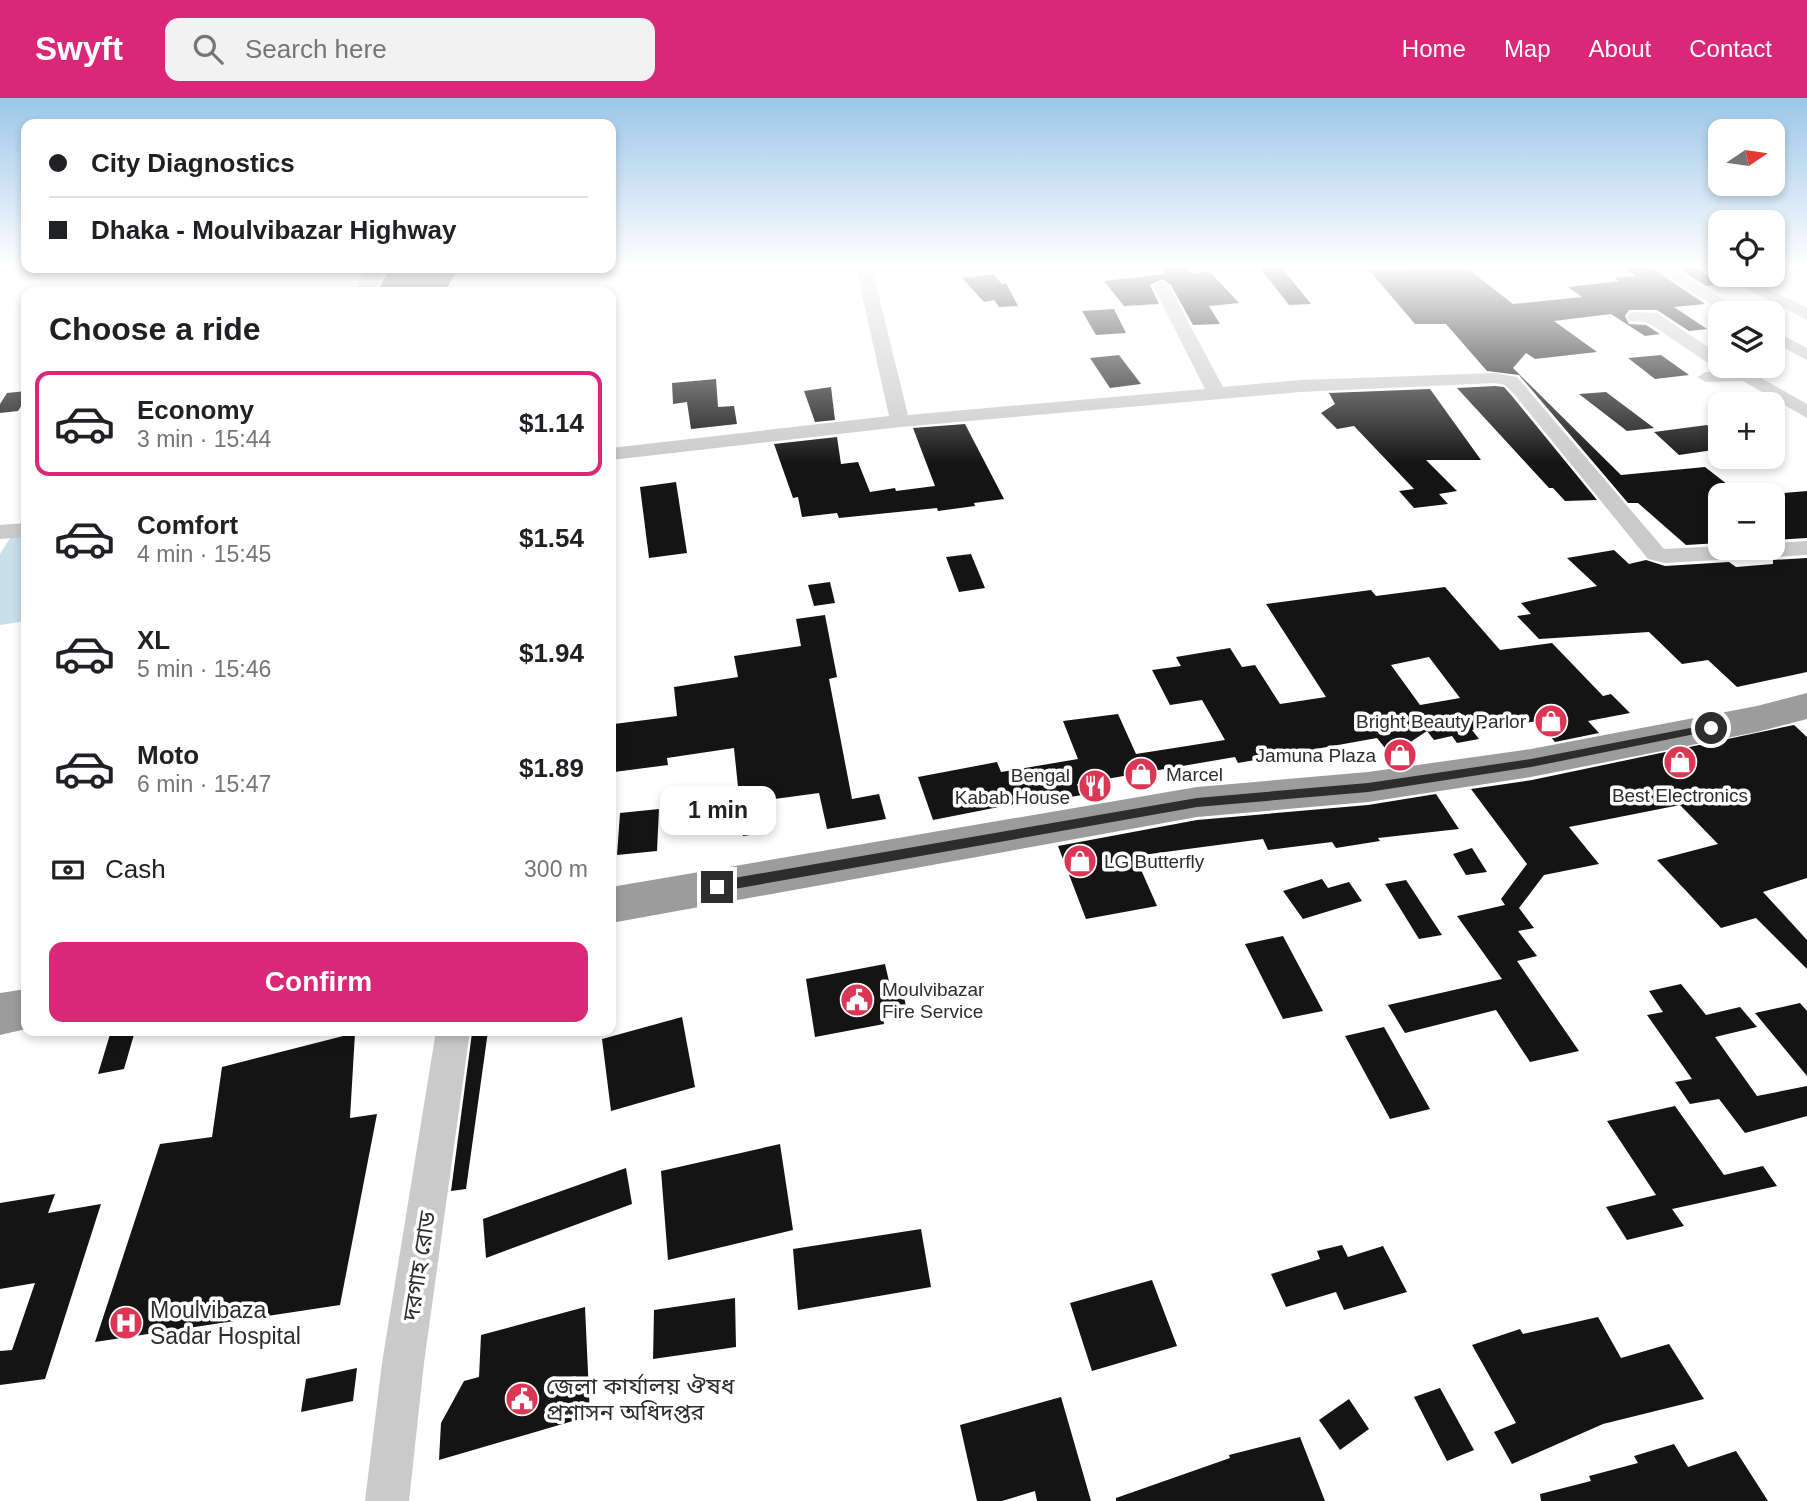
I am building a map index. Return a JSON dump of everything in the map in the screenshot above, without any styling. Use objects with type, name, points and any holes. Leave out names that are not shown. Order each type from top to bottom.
[{"type":"highway","points":[[616,904],[1197,802],[1368,787],[1531,763],[1757,719],[1807,706]]},
{"type":"highway","points":[[0,1014],[21,1010]]},
{"type":"street","points":[[879,333],[900,421]]},
{"type":"street","points":[[1186,333],[1217,394]]},
{"type":"street","points":[[1676,333],[1708,355]]},
{"type":"street","points":[[1785,342],[1807,355]]},
{"type":"street","points":[[616,453],[900,421],[1300,386],[1495,378],[1511,382],[1656,554],[1665,556],[1807,548]]},
{"type":"street","points":[[1753,378],[1807,412]]},
{"type":"street","points":[[0,532],[21,530]]},
{"type":"street","name":"দরগাহ রোড","points":[[387,1501],[403,1363],[452,1036]]},
{"type":"water","points":[[21,534],[21,622],[0,625],[0,554],[12,535]]},
{"type":"building","points":[[1454,333],[1571,333],[1597,352],[1535,359],[1526,353],[1513,368],[1621,475],[1705,467],[1726,483],[1708,483],[1708,544],[1686,545],[1638,503],[1628,503],[1519,375],[1487,371]]},
{"type":"building","points":[[1119,355],[1141,384],[1110,388],[1090,358]]},
{"type":"building","points":[[1661,355],[1689,375],[1655,379],[1628,358]]},
{"type":"building","points":[[716,379],[718,407],[734,406],[737,424],[691,429],[687,402],[673,404],[672,383]]},
{"type":"building","points":[[831,387],[835,420],[815,422],[804,391]]},
{"type":"building","points":[[1504,387],[1597,500],[1565,501],[1553,488],[1549,488],[1457,388]]},
{"type":"building","points":[[1430,389],[1481,460],[1426,460],[1457,491],[1439,494],[1448,504],[1414,508],[1399,491],[1414,489],[1354,426],[1337,429],[1321,413],[1335,404],[1329,393]]},
{"type":"building","points":[[21,392],[21,406],[18,411],[0,413],[0,404],[7,393]]},
{"type":"building","points":[[1606,392],[1654,428],[1627,431],[1579,394]]},
{"type":"building","points":[[965,424],[1004,499],[938,511],[937,508],[839,518],[837,513],[802,517],[798,497],[793,498],[774,444],[837,437],[841,464],[858,462],[870,492],[895,488],[896,491],[935,486],[913,428]]},
{"type":"building","points":[[1707,425],[1708,451],[1679,455],[1654,432]]},
{"type":"building","points":[[676,482],[687,553],[649,558],[640,487]]},
{"type":"building","points":[[1807,491],[1807,538],[1785,539],[1785,493]]},
{"type":"building","points":[[1614,550],[1629,564],[1646,560],[1665,566],[1729,562],[1736,567],[1773,564],[1773,560],[1807,558],[1807,672],[1737,687],[1708,660],[1682,664],[1649,632],[1539,639],[1517,616],[1531,614],[1521,603],[1597,586],[1567,558]]},
{"type":"building","points":[[971,554],[985,588],[959,592],[946,557]]},
{"type":"building","points":[[830,582],[835,603],[814,606],[808,585]]},
{"type":"building","points":[[1445,587],[1500,650],[1552,643],[1603,696],[1611,694],[1630,713],[1588,721],[1599,733],[1555,742],[1538,721],[1472,730],[1479,739],[1457,743],[1452,736],[1434,740],[1427,731],[1406,745],[1385,748],[1377,738],[1238,763],[1235,757],[1077,784],[1082,795],[1031,804],[1030,801],[933,820],[918,777],[997,762],[1001,772],[1078,759],[1063,721],[1118,714],[1136,754],[1225,740],[1202,700],[1170,705],[1152,670],[1181,666],[1176,657],[1230,648],[1242,667],[1255,665],[1280,704],[1326,697],[1266,604],[1371,590],[1376,596]],"holes":[[[1429,657],[1460,698],[1420,705],[1391,665]]]},
{"type":"building","points":[[825,615],[837,677],[829,679],[852,799],[879,794],[886,819],[827,829],[819,793],[767,800],[771,832],[743,836],[734,748],[667,758],[668,765],[616,772],[616,724],[677,716],[674,687],[738,677],[734,656],[801,646],[796,619]]},
{"type":"building","points":[[1794,725],[1807,737],[1807,878],[1763,892],[1807,940],[1807,969],[1756,918],[1721,928],[1657,860],[1718,844],[1680,805],[1569,827],[1599,864],[1544,875],[1519,908],[1534,928],[1518,931],[1537,956],[1517,961],[1579,1051],[1530,1062],[1496,1010],[1405,1033],[1388,1005],[1502,979],[1457,916],[1505,905],[1501,899],[1527,864],[1471,789],[1532,780]]},
{"type":"building","points":[[1436,794],[1459,829],[1378,838],[1380,841],[1336,848],[1332,842],[1268,850],[1263,839],[1135,856],[1157,906],[1086,919],[1058,846],[1197,820],[1368,805]]},
{"type":"building","points":[[659,809],[657,851],[617,855],[620,813]]},
{"type":"building","points":[[1472,848],[1487,872],[1466,875],[1453,854]]},
{"type":"building","points":[[1322,879],[1328,888],[1349,882],[1362,901],[1303,919],[1283,891]]},
{"type":"building","points":[[1406,880],[1442,935],[1419,939],[1385,884]]},
{"type":"building","points":[[1283,936],[1323,1011],[1283,1019],[1245,944]]},
{"type":"building","name":"Moulvibazar Fire Service","points":[[885,964],[891,990],[902,988],[907,1011],[883,1015],[884,1024],[815,1037],[806,979]]},
{"type":"building","points":[[1681,984],[1706,1015],[1740,1007],[1757,1027],[1715,1037],[1757,1096],[1807,1086],[1807,1116],[1745,1133],[1719,1099],[1690,1104],[1675,1082],[1692,1079],[1647,1015],[1663,1012],[1649,991]]},
{"type":"building","points":[[1800,1003],[1807,1011],[1807,1076],[1755,1013]]},
{"type":"building","points":[[682,1017],[695,1087],[611,1111],[602,1039]]},
{"type":"building","points":[[1384,1027],[1430,1109],[1390,1119],[1345,1036]]},
{"type":"building","points":[[109,1036],[134,1036],[124,1069],[98,1074]]},
{"type":"building","points":[[343,1036],[355,1036],[350,1118],[377,1114],[340,1305],[95,1342],[160,1144],[212,1137],[222,1067]]},
{"type":"building","points":[[472,1036],[487,1036],[466,1189],[451,1191]]},
{"type":"building","points":[[1675,1106],[1724,1175],[1763,1166],[1777,1186],[1672,1209],[1684,1226],[1627,1240],[1606,1207],[1656,1195],[1607,1121]]},
{"type":"building","points":[[780,1144],[793,1230],[668,1260],[661,1171]]},
{"type":"building","points":[[626,1168],[632,1204],[486,1258],[483,1219]]},
{"type":"building","points":[[55,1194],[48,1213],[101,1204],[45,1379],[0,1385],[0,1351],[12,1350],[35,1283],[0,1289],[0,1203]]},
{"type":"building","points":[[921,1229],[931,1287],[798,1310],[793,1249]]},
{"type":"building","points":[[1342,1245],[1348,1257],[1383,1246],[1407,1292],[1344,1310],[1336,1292],[1286,1307],[1271,1274],[1320,1259],[1317,1251]]},
{"type":"building","points":[[1152,1280],[1177,1346],[1092,1371],[1070,1303]]},
{"type":"building","points":[[735,1298],[736,1347],[653,1359],[654,1310]]},
{"type":"building","name":"জেলা কার্যালয় ঔষধ প্রশাসন অধিদপ্তর","points":[[585,1307],[590,1416],[439,1460],[441,1423],[464,1381],[479,1377],[481,1335]]},
{"type":"building","points":[[1598,1317],[1621,1358],[1669,1344],[1704,1399],[1603,1424],[1512,1464],[1494,1432],[1516,1423],[1472,1345],[1520,1329],[1523,1334]]},
{"type":"building","points":[[357,1368],[353,1401],[301,1412],[306,1379]]},
{"type":"building","points":[[1440,1388],[1474,1450],[1447,1461],[1414,1397]]},
{"type":"building","points":[[1061,1397],[1091,1501],[1037,1501],[1035,1491],[1002,1501],[977,1501],[960,1425]]},
{"type":"building","points":[[1349,1399],[1369,1429],[1340,1450],[1319,1420]]},
{"type":"building","points":[[1300,1437],[1325,1501],[1116,1501],[1116,1498],[1230,1458],[1229,1455]]},
{"type":"building","points":[[1674,1444],[1688,1467],[1736,1451],[1768,1501],[1541,1501],[1540,1494],[1591,1481],[1589,1476],[1638,1463],[1634,1456]]},
{"type":"place","name":"Bright Beauty Parlor","points":[[1551,721]]},
{"type":"place","name":"Jamuna Plaza","points":[[1400,755]]},
{"type":"place","name":"Best Electronics","points":[[1680,762]]},
{"type":"place","name":"Marcel","points":[[1141,774]]},
{"type":"place","name":"Bengal Kabab House","points":[[1095,786]]},
{"type":"place","name":"LG Butterfly","points":[[1080,861]]},
{"type":"place","name":"Moulvibazar Fire Service","points":[[857,1000]]},
{"type":"place","name":"Moulvibaza Sadar Hospital","points":[[126,1323]]},
{"type":"place","name":"জেলা কার্যালয় ঔষধ প্রশাসন অধিদপ্তর","points":[[522,1399]]},
{"type":"route","points":[[717,887],[1197,802],[1368,787],[1531,763],[1711,728]]}]
